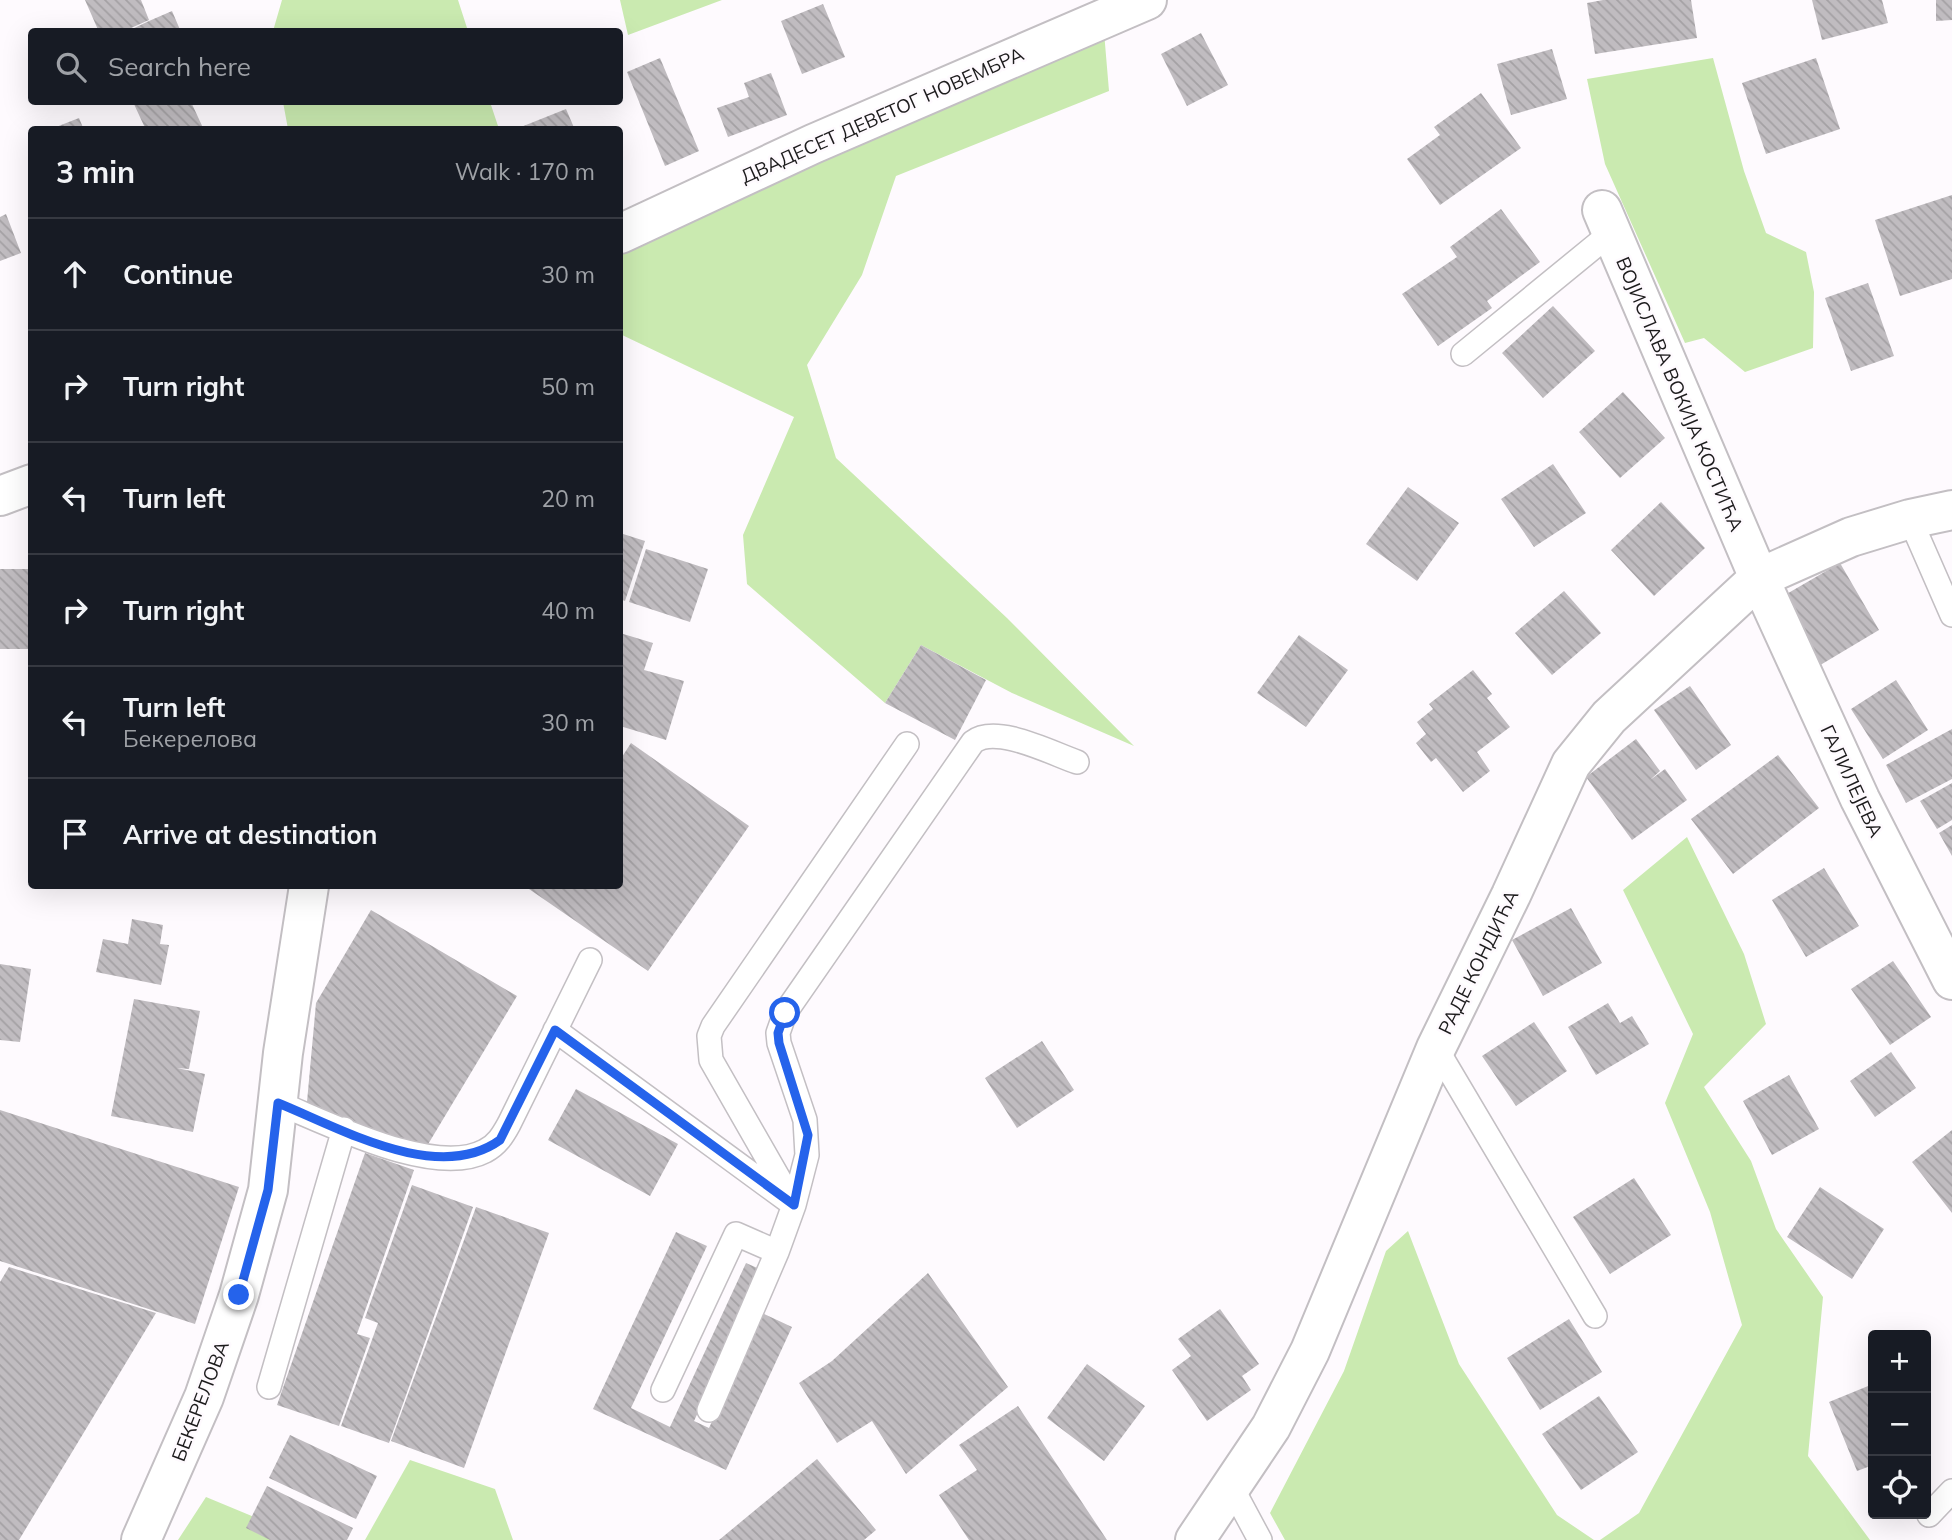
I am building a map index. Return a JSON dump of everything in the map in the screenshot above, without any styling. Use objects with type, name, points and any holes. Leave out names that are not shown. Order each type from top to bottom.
[{"type":"street","name":"ДВАДЕСЕТ ДЕВЕТОГ НОВЕМБРА","points":[[623,233],[813,144],[1147,0]]},
{"type":"street","name":"ВОЈИСЛАВА ВОКИЈА КОСТИЋА","points":[[1607,221],[1759,578]]},
{"type":"street","points":[[0,496],[28,486]]},
{"type":"street","name":"РАДЕ КОНДИЋА","points":[[1195,1540],[1272,1427],[1310,1351],[1436,1048],[1571,764],[1609,717],[1712,618],[1759,578],[1840,541],[1910,519],[1952,510]]},
{"type":"street","name":"ГАЛИЛЕЈЕВА","points":[[1759,578],[1860,799],[1952,980]]},
{"type":"street","name":"БЕКЕРЕЛОВА","points":[[141,1540],[204,1397],[239,1295],[268,1190],[309,889]]},
{"type":"lane","points":[[1463,354],[1607,221]]},
{"type":"lane","points":[[1910,519],[1952,615]]},
{"type":"lane","points":[[709,1410],[777,1252],[794,1205],[808,1135],[779,1043],[778,1033],[785,1013],[973,742],[981,736],[999,735],[1077,762]]},
{"type":"lane","points":[[794,1205],[711,1060],[709,1036],[718,1018],[907,744]]},
{"type":"lane","points":[[278,1103],[396,1150],[425,1157],[459,1157],[484,1152],[500,1140],[590,960]]},
{"type":"lane","points":[[555,1030],[794,1205]]},
{"type":"lane","points":[[1436,1048],[1595,1316]]},
{"type":"lane","points":[[269,1387],[344,1129]]},
{"type":"lane","points":[[663,1390],[736,1234],[777,1252]]},
{"type":"lane","points":[[1231,1486],[1260,1540]]},
{"type":"lane","points":[[1931,1513],[1952,1490]]},
{"type":"green space","points":[[282,0],[458,0],[467,28],[274,28]]},
{"type":"green space","points":[[620,0],[722,0],[628,35]]},
{"type":"green space","points":[[1103,20],[1109,91],[896,176],[862,275],[807,365],[836,458],[1007,618],[1134,746],[1012,693],[921,645],[885,703],[747,584],[743,535],[794,417],[623,335],[623,233]]},
{"type":"green space","points":[[1713,58],[1744,171],[1766,233],[1806,252],[1814,292],[1813,348],[1745,372],[1704,338],[1685,343],[1605,164],[1587,79]]},
{"type":"green space","points":[[284,105],[491,105],[498,126],[287,126]]},
{"type":"green space","points":[[1687,837],[1744,954],[1766,1024],[1704,1087],[1751,1161],[1776,1229],[1823,1297],[1808,1456],[1870,1540],[1600,1540],[1639,1513],[1742,1325],[1710,1212],[1665,1103],[1693,1034],[1623,890]]},
{"type":"green space","points":[[1408,1231],[1459,1364],[1557,1515],[1594,1540],[1285,1540],[1270,1513],[1344,1371],[1386,1251]]},
{"type":"green space","points":[[410,1460],[495,1489],[513,1540],[365,1540]]},
{"type":"green space","points":[[206,1497],[309,1540],[178,1540]]},
{"type":"building","points":[[85,0],[141,0],[149,20],[131,28],[97,28]]},
{"type":"building","points":[[1603,0],[1691,0],[1697,38],[1595,54],[1587,3]]},
{"type":"building","points":[[1812,0],[1882,0],[1888,23],[1822,40]]},
{"type":"building","points":[[1936,0],[1952,0],[1952,20],[1936,21]]},
{"type":"building","points":[[823,4],[845,57],[802,74],[781,21]]},
{"type":"building","points":[[172,11],[179,28],[134,28]]},
{"type":"building","points":[[1201,33],[1228,85],[1187,106],[1161,54]]},
{"type":"building","points":[[1552,49],[1567,99],[1511,115],[1497,64]]},
{"type":"building","points":[[660,58],[699,151],[665,166],[627,72]]},
{"type":"building","points":[[1816,58],[1840,129],[1766,154],[1742,83]]},
{"type":"building","points":[[771,73],[787,115],[728,137],[717,108],[749,97],[744,83]]},
{"type":"building","points":[[1481,93],[1521,148],[1440,205],[1407,159],[1440,135],[1434,127]]},
{"type":"building","points":[[134,105],[192,105],[202,126],[144,126]]},
{"type":"building","points":[[566,109],[573,126],[524,126]]},
{"type":"building","points":[[79,118],[82,126],[59,126]]},
{"type":"building","points":[[1952,195],[1952,279],[1900,296],[1875,220]]},
{"type":"building","points":[[1501,209],[1540,262],[1487,301],[1492,308],[1438,346],[1402,294],[1457,257],[1450,247]]},
{"type":"building","points":[[6,214],[21,253],[0,261],[0,217]]},
{"type":"building","points":[[1868,283],[1894,356],[1851,371],[1825,298]]},
{"type":"building","points":[[1553,306],[1595,351],[1543,398],[1502,353]]},
{"type":"building","points":[[1623,392],[1665,438],[1620,478],[1579,432]]},
{"type":"building","points":[[1553,464],[1586,513],[1534,547],[1501,499]]},
{"type":"building","points":[[1408,487],[1459,523],[1417,581],[1366,544]]},
{"type":"building","points":[[1661,502],[1705,548],[1654,596],[1611,550]]},
{"type":"building","points":[[623,534],[645,541],[625,601],[623,600]]},
{"type":"building","points":[[646,549],[708,569],[690,622],[629,602]]},
{"type":"building","points":[[1840,563],[1879,630],[1817,667],[1778,599]]},
{"type":"building","points":[[0,569],[28,569],[28,649],[0,649]]},
{"type":"building","points":[[1564,591],[1601,633],[1552,675],[1515,633]]},
{"type":"building","points":[[623,634],[653,643],[644,670],[684,681],[666,740],[623,727]]},
{"type":"building","points":[[1299,635],[1348,670],[1306,727],[1257,693]]},
{"type":"building","points":[[921,645],[986,680],[955,740],[885,703]]},
{"type":"building","points":[[1473,670],[1492,694],[1487,698],[1510,727],[1477,752],[1490,771],[1463,792],[1436,758],[1431,762],[1416,743],[1426,734],[1417,722],[1433,709],[1429,704]]},
{"type":"building","points":[[1896,680],[1928,730],[1883,759],[1851,709]]},
{"type":"building","points":[[1690,686],[1731,745],[1696,770],[1654,710]]},
{"type":"building","points":[[1952,729],[1952,779],[1906,803],[1886,765]]},
{"type":"building","points":[[1636,739],[1660,771],[1650,780],[1665,769],[1687,800],[1632,840],[1586,777]]},
{"type":"building","points":[[631,743],[749,826],[648,971],[529,889],[623,889],[623,755]]},
{"type":"building","points":[[1778,755],[1819,808],[1733,874],[1691,819]]},
{"type":"building","points":[[1952,783],[1952,820],[1937,829],[1920,801]]},
{"type":"building","points":[[1952,825],[1952,856],[1939,833]]},
{"type":"building","points":[[1824,868],[1859,926],[1806,957],[1772,900]]},
{"type":"building","points":[[1571,908],[1602,963],[1543,996],[1512,940]]},
{"type":"building","points":[[371,910],[517,996],[424,1151],[307,1102],[316,1003]]},
{"type":"building","points":[[132,919],[163,925],[160,944],[169,945],[161,985],[96,972],[103,939],[128,944]]},
{"type":"building","points":[[1893,961],[1931,1017],[1890,1045],[1851,989]]},
{"type":"building","points":[[0,964],[31,969],[20,1042],[0,1040]]},
{"type":"building","points":[[134,999],[200,1011],[189,1069],[177,1068],[205,1074],[193,1132],[111,1116]]},
{"type":"building","points":[[1608,1003],[1620,1023],[1632,1016],[1649,1044],[1596,1075],[1568,1027]]},
{"type":"building","points":[[1534,1022],[1567,1071],[1516,1106],[1482,1056]]},
{"type":"building","points":[[1042,1041],[1074,1090],[1017,1128],[985,1078]]},
{"type":"building","points":[[1891,1052],[1916,1088],[1875,1117],[1850,1081]]},
{"type":"building","points":[[1789,1075],[1819,1129],[1772,1155],[1743,1101]]},
{"type":"building","points":[[576,1089],[678,1144],[650,1196],[548,1140]]},
{"type":"building","points":[[0,1110],[239,1187],[195,1324],[0,1261]]},
{"type":"building","points":[[1952,1130],[1952,1213],[1912,1162]]},
{"type":"building","points":[[365,1153],[414,1170],[357,1334],[370,1338],[339,1426],[277,1405]]},
{"type":"building","points":[[1634,1178],[1671,1235],[1610,1274],[1573,1217]]},
{"type":"building","points":[[412,1185],[473,1207],[389,1443],[341,1426],[378,1323],[365,1318]]},
{"type":"building","points":[[1820,1187],[1884,1229],[1852,1279],[1787,1237]]},
{"type":"building","points":[[476,1207],[549,1233],[464,1468],[391,1441]]},
{"type":"building","points":[[676,1232],[707,1246],[631,1408],[670,1427],[746,1263],[764,1271],[694,1421],[709,1428],[762,1313],[792,1327],[726,1470],[593,1409]]},
{"type":"building","points":[[9,1267],[156,1313],[19,1540],[0,1540],[0,1282]]},
{"type":"building","points":[[928,1273],[1008,1387],[906,1474],[872,1421],[837,1443],[799,1383],[832,1361]]},
{"type":"building","points":[[1220,1309],[1259,1364],[1242,1376],[1251,1390],[1207,1421],[1172,1370],[1191,1356],[1178,1339]]},
{"type":"building","points":[[1569,1319],[1602,1372],[1540,1410],[1507,1358]]},
{"type":"building","points":[[1087,1364],[1145,1406],[1104,1461],[1047,1418]]},
{"type":"building","points":[[1868,1386],[1868,1467],[1857,1471],[1829,1402]]},
{"type":"building","points":[[1599,1396],[1638,1452],[1581,1490],[1542,1434]]},
{"type":"building","points":[[1018,1406],[1107,1540],[969,1540],[939,1495],[977,1470],[959,1445]]},
{"type":"building","points":[[290,1435],[377,1476],[356,1519],[269,1478]]},
{"type":"building","points":[[817,1459],[876,1530],[864,1540],[719,1540]]},
{"type":"building","points":[[267,1486],[353,1528],[347,1540],[270,1540],[246,1528]]},
{"type":"route","points":[[239,1295],[268,1190],[278,1103],[396,1150],[425,1157],[459,1157],[484,1152],[500,1140],[555,1030],[794,1205],[807,1155],[808,1135],[779,1043],[778,1033],[785,1013]]}]
